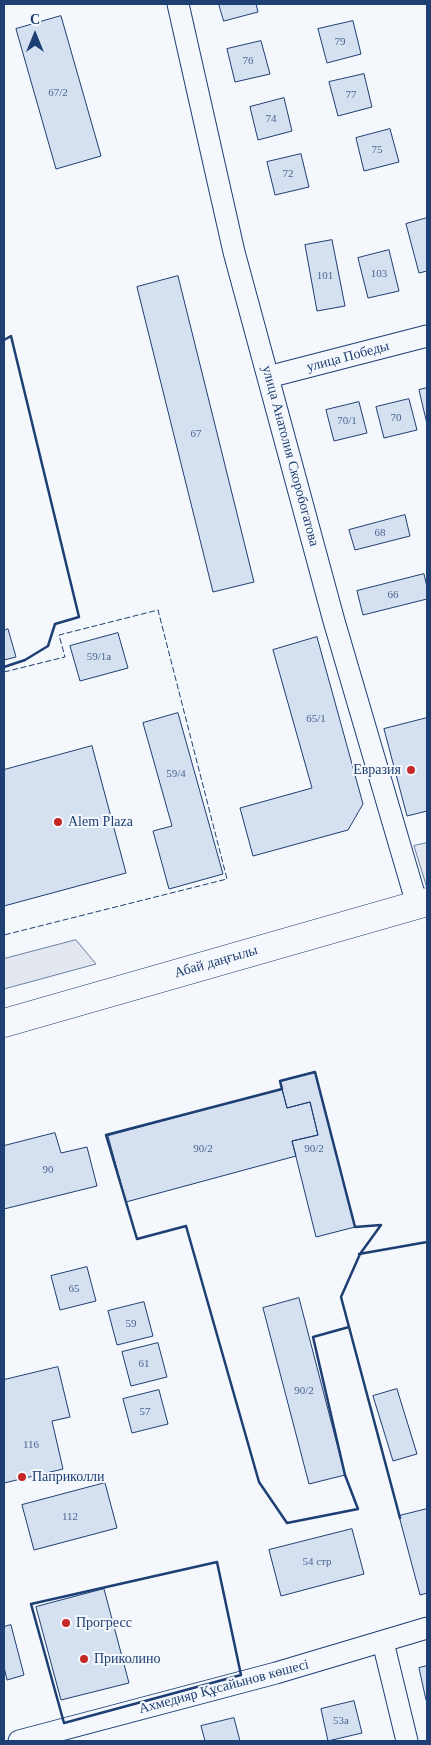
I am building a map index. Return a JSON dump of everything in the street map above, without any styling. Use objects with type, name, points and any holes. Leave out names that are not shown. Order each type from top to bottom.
[{"type":"main road","name":"Абай даңғылы","points":[[4,1023],[422,903]]},
{"type":"street","name":"улица Анатолия Скоробогатова","points":[[178,4],[232,244],[268,377],[334,620],[422,903]]},
{"type":"street","name":"улица Победы","points":[[268,377],[427,336]]},
{"type":"street","name":"Ахмедияр Құсайынов көшесі","points":[[19,1741],[276,1674],[427,1628]]},
{"type":"street","points":[[383,1642],[407,1741]]},
{"type":"shaded area","points":[[427,843],[427,888],[414,846]]},
{"type":"shaded area","points":[[76,940],[96,964],[4,989],[4,959]]},
{"type":"building","points":[[219,4],[256,4],[258,12],[224,21]]},
{"type":"building","points":[[61,16],[101,156],[56,169],[16,29]]},
{"type":"building","points":[[353,21],[361,54],[327,63],[318,29]]},
{"type":"building","points":[[261,41],[270,74],[235,82],[227,49]]},
{"type":"building","points":[[364,74],[372,107],[338,116],[329,82]]},
{"type":"building","points":[[284,98],[292,131],[258,140],[250,107]]},
{"type":"building","points":[[390,129],[399,162],[364,171],[356,138]]},
{"type":"building","points":[[301,154],[309,187],[275,195],[267,162]]},
{"type":"building","points":[[427,218],[427,271],[419,273],[406,224]]},
{"type":"building","points":[[332,240],[345,306],[317,311],[305,245]]},
{"type":"building","points":[[389,250],[399,291],[368,298],[358,258]]},
{"type":"building","points":[[178,276],[254,582],[213,592],[137,287]]},
{"type":"building","points":[[427,388],[427,424],[419,390]]},
{"type":"building","points":[[409,399],[417,430],[384,438],[376,407]]},
{"type":"building","points":[[359,402],[367,433],[334,441],[326,410]]},
{"type":"building","points":[[405,515],[410,536],[355,550],[349,530]]},
{"type":"building","points":[[424,574],[427,599],[363,615],[357,591]]},
{"type":"building","points":[[8,629],[16,657],[4,660],[4,631]]},
{"type":"building","points":[[118,633],[128,668],[80,681],[70,646]]},
{"type":"building","points":[[317,637],[363,804],[348,830],[253,856],[240,808],[312,788],[273,650]]},
{"type":"building","points":[[178,713],[223,874],[169,889],[153,831],[172,826],[143,723]]},
{"type":"building","name":"Евразия","points":[[427,718],[427,811],[407,816],[384,729]]},
{"type":"building","name":"Alem Plaza","points":[[92,746],[126,873],[4,906],[4,770]]},
{"type":"building","points":[[315,1072],[355,1227],[316,1237],[292,1141],[318,1135],[310,1102],[287,1108],[280,1081]]},
{"type":"building","points":[[282,1089],[287,1108],[310,1102],[318,1135],[292,1141],[296,1156],[126,1202],[108,1136]]},
{"type":"building","points":[[55,1133],[61,1153],[87,1147],[97,1186],[4,1209],[4,1146]]},
{"type":"building","points":[[87,1267],[96,1301],[60,1310],[51,1276]]},
{"type":"building","points":[[299,1298],[345,1475],[309,1484],[263,1308]]},
{"type":"building","points":[[144,1302],[153,1336],[117,1345],[108,1311]]},
{"type":"building","points":[[158,1343],[167,1377],[131,1386],[122,1352]]},
{"type":"building","points":[[58,1367],[70,1417],[52,1421],[63,1469],[4,1483],[4,1380]]},
{"type":"building","points":[[397,1389],[417,1454],[393,1461],[373,1396]]},
{"type":"building","points":[[159,1390],[168,1424],[132,1433],[123,1399]]},
{"type":"building","points":[[105,1483],[117,1528],[34,1550],[22,1505]]},
{"type":"building","points":[[427,1509],[427,1593],[420,1595],[399,1516]]},
{"type":"building","points":[[352,1529],[364,1574],[281,1596],[269,1550]]},
{"type":"building","points":[[104,1589],[129,1683],[61,1700],[36,1607]]},
{"type":"building","points":[[11,1625],[24,1675],[7,1680],[4,1667],[4,1627]]},
{"type":"building","points":[[427,1666],[427,1700],[426,1700],[419,1668]]},
{"type":"building","points":[[354,1701],[362,1733],[328,1741],[321,1709]]},
{"type":"building","points":[[234,1718],[240,1741],[205,1741],[201,1726]]},
{"type":"fence","points":[[4,672],[65,657],[59,635],[158,610],[227,879],[4,935]]},
{"type":"wall","points":[[4,340],[11,336],[79,617],[55,624],[48,646],[25,660],[4,667]]},
{"type":"wall","points":[[315,1072],[355,1227],[381,1225],[360,1254],[341,1297],[349,1327],[313,1337],[345,1475],[358,1509],[287,1523],[259,1482],[186,1226],[137,1239],[106,1135],[282,1089],[280,1081],[315,1072]]},
{"type":"wall","points":[[359,1254],[427,1242]]},
{"type":"wall","points":[[349,1327],[400,1518]]},
{"type":"wall","points":[[217,1562],[241,1675],[64,1723],[31,1604],[217,1562]]},
{"type":"place","name":"Евразия","points":[[411,770]]},
{"type":"place","name":"Alem Plaza","points":[[58,822]]},
{"type":"place","name":"Паприколли","points":[[22,1477]]},
{"type":"place","name":"Прогресс","points":[[66,1623]]},
{"type":"place","name":"Приколино","points":[[84,1659]]}]
